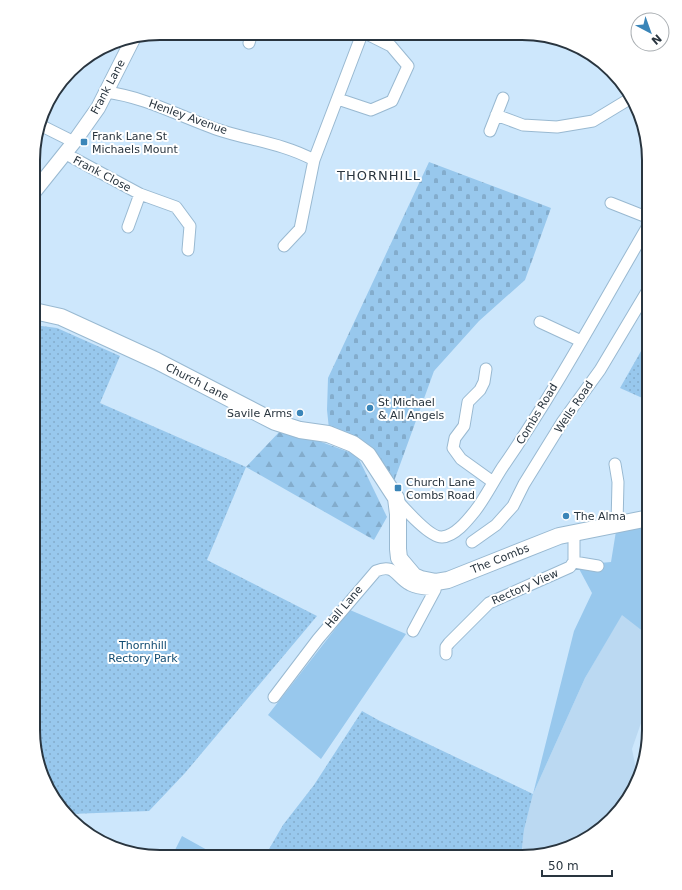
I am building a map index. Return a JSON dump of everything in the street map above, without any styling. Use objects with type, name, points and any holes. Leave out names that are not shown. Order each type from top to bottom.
[{"type":"main road","name":"Church Lane","points":[[40,312],[61,317],[82,326],[275,422],[300,430],[328,434],[353,444],[368,456],[396,498]]},
{"type":"main road","points":[[396,498],[399,558],[414,576],[430,582],[435,586]]},
{"type":"main road","name":"The Combs","points":[[435,586],[559,536],[642,519]]},
{"type":"street","points":[[284,246],[300,229],[314,160],[360,40]]},
{"type":"street","points":[[338,100],[372,110],[392,101],[408,66],[391,46],[379,40]]},
{"type":"street","name":"Frank Lane","points":[[40,184],[74,142],[98,108],[131,44]]},
{"type":"street","name":"Henley Avenue","points":[[106,92],[127,94],[217,129],[299,152],[314,160]]},
{"type":"street","points":[[490,131],[503,98]]},
{"type":"street","points":[[496,115],[523,125],[557,127],[593,121],[626,101]]},
{"type":"street","points":[[44,127],[74,142]]},
{"type":"street","name":"Frank Close","points":[[64,153],[140,194],[176,207],[190,226],[188,250]]},
{"type":"street","name":"Frank Close","points":[[128,227],[140,194]]},
{"type":"street","points":[[611,204],[642,215]]},
{"type":"street","name":"Combs Road","points":[[396,498],[417,521],[436,536],[441,537],[448,535],[465,522],[475,510],[526,435],[642,236]]},
{"type":"street","name":"Wells Road","points":[[472,542],[499,529],[563,421],[600,370],[642,300]]},
{"type":"street","points":[[540,322],[581,341]]},
{"type":"street","points":[[486,369],[484,382],[480,390],[468,402],[464,426],[455,438],[453,448],[461,459],[493,482]]},
{"type":"street","points":[[615,464],[624,522],[642,512]]},
{"type":"street","points":[[574,533],[574,562],[598,566]]},
{"type":"street","name":"Rectory View","points":[[446,654],[446,647],[449,643],[489,603],[570,567],[574,562]]},
{"type":"street","name":"Hall Lane","points":[[274,697],[318,639],[376,571],[385,568],[390,569],[409,584],[435,586]]},
{"type":"street","points":[[413,631],[435,586]]},
{"type":"shaded area","points":[[622,614],[642,630],[642,720],[632,749],[636,768],[630,783],[612,809],[588,830],[575,838],[553,846],[522,850],[524,830],[533,794],[585,678]]},
{"type":"green space","points":[[429,162],[551,208],[525,280],[479,321],[434,371],[393,484],[329,429],[327,410],[328,378]]},
{"type":"green space","name":"Thornhill Rectory Park","points":[[40,326],[57,328],[120,356],[100,403],[246,467],[207,560],[317,616],[185,773],[149,811],[74,814],[52,783],[42,753],[40,737]]},
{"type":"green space","points":[[642,349],[642,398],[620,388]]},
{"type":"green space","points":[[283,428],[357,455],[387,517],[374,540],[246,467]]},
{"type":"green space","points":[[642,528],[642,631],[622,615],[585,678],[533,794],[574,631],[592,593],[577,565],[611,562],[616,531]]},
{"type":"green space","points":[[350,610],[406,634],[321,759],[268,715]]},
{"type":"green space","points":[[362,711],[533,794],[524,830],[522,850],[268,850],[283,825],[314,785]]},
{"type":"green space","points":[[182,836],[207,850],[175,850]]},
{"type":"place","name":"Frank Lane St Michaels Mount","points":[[84,142]]},
{"type":"place","name":"St Michael & All Angels","points":[[370,408]]},
{"type":"place","name":"Savile Arms","points":[[300,413]]},
{"type":"place","name":"Church Lane Combs Road","points":[[398,488]]},
{"type":"place","name":"The Alma","points":[[566,516]]},
{"type":"district","name":"THORNHILL","points":[[379,175]]}]
